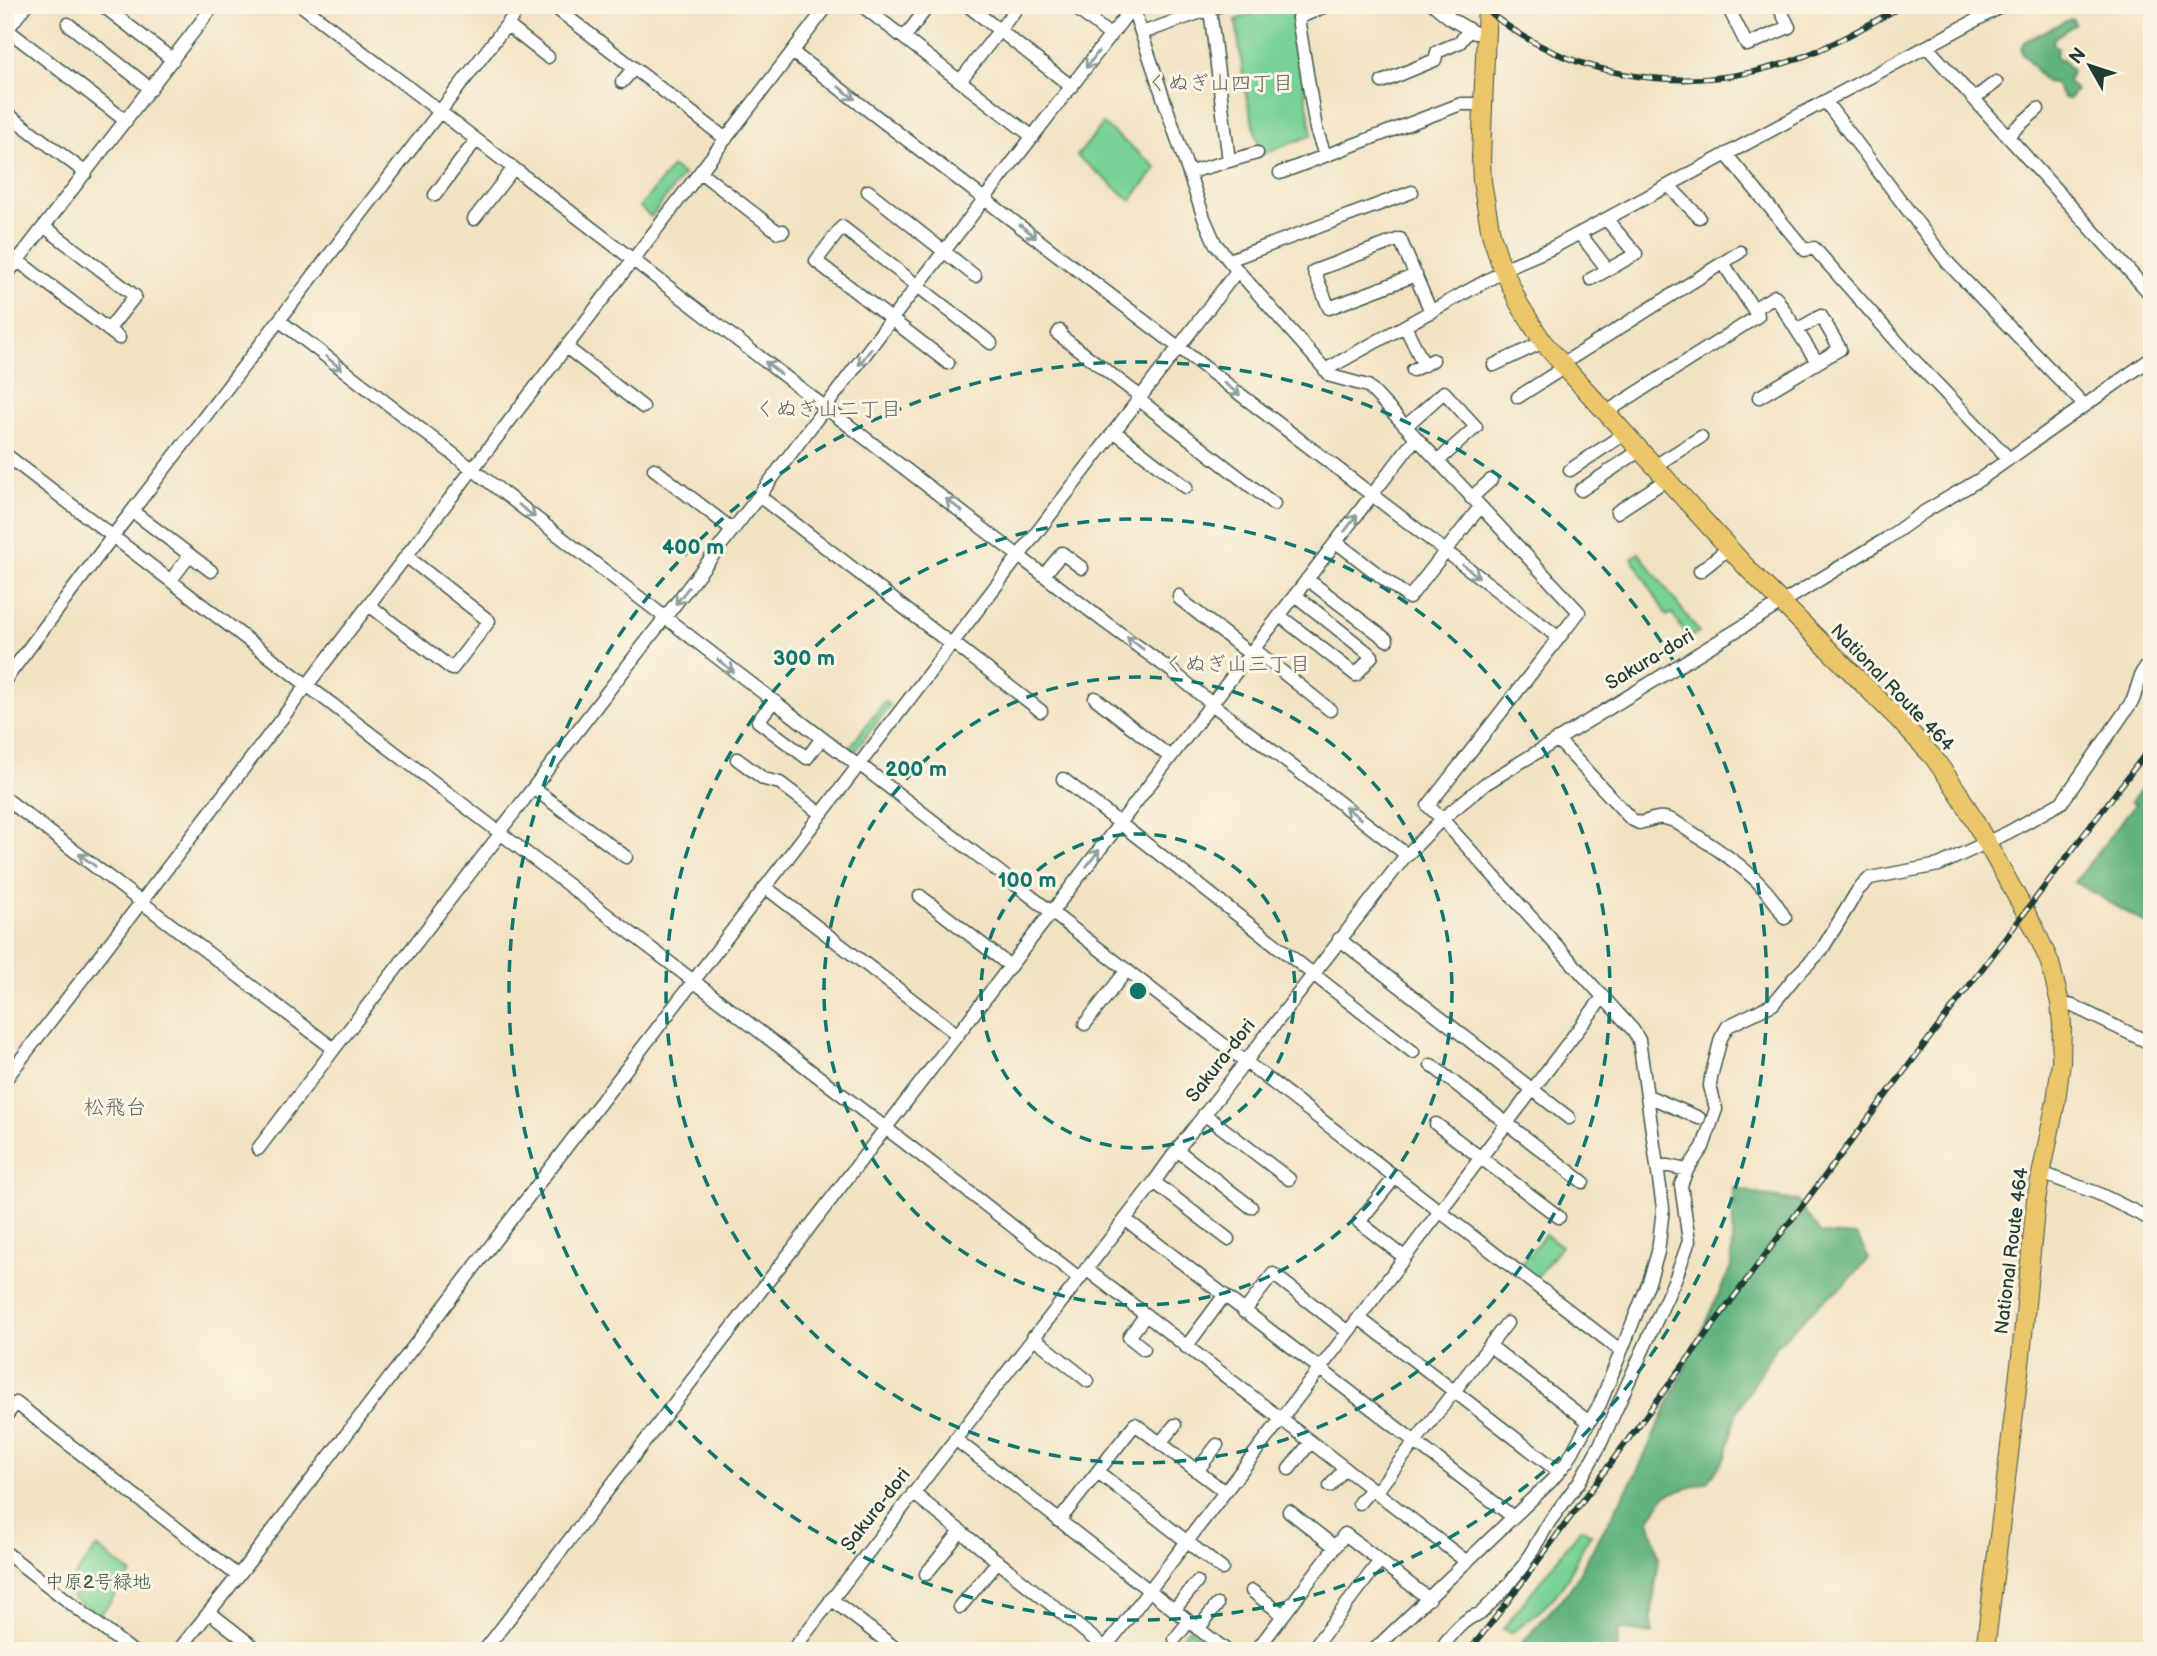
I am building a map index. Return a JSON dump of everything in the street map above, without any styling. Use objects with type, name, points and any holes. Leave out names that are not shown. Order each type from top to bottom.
[{"type":"highway","name":"National Route 464","points":[[1487,5],[1477,33],[1483,104],[1482,181],[1491,234],[1519,304],[1543,342],[1639,451],[1781,603],[1922,745],[1958,792],[2035,929],[2050,963],[2060,1003],[2062,1026],[2059,1075],[2036,1200],[2021,1356],[1985,1651]]},
{"type":"street","points":[[26,5],[6,29],[126,121]]},
{"type":"street","points":[[102,5],[173,60]]},
{"type":"street","points":[[5,277],[214,5]]},
{"type":"street","points":[[301,5],[1407,855]]},
{"type":"street","points":[[5,680],[522,5]]},
{"type":"street","points":[[552,5],[726,139]]},
{"type":"street","points":[[5,1080],[828,5]]},
{"type":"street","points":[[861,5],[1033,136]]},
{"type":"street","points":[[904,38],[929,5]]},
{"type":"street","points":[[967,5],[1072,87]]},
{"type":"street","points":[[960,81],[1019,5]]},
{"type":"street","points":[[1072,5],[1111,36]]},
{"type":"street","points":[[258,1149],[1135,5]]},
{"type":"street","points":[[1135,5],[1136,17],[1204,218],[1215,243],[1325,370],[1331,376],[1367,386],[1579,612],[1428,806],[1633,1030],[1639,1040],[1663,1208],[1658,1252],[1649,1282],[1600,1404],[1567,1462],[1467,1563],[1373,1651]]},
{"type":"street","points":[[1325,155],[1316,132],[1298,18],[1328,5]]},
{"type":"street","points":[[1434,5],[1451,19],[1477,33]]},
{"type":"street","points":[[1727,5],[1747,45],[1789,27],[1778,5]]},
{"type":"street","points":[[1325,370],[1504,270],[1580,234],[2004,5]]},
{"type":"street","points":[[1142,33],[1215,7],[1229,161]]},
{"type":"street","points":[[68,24],[151,89]]},
{"type":"street","points":[[507,25],[548,57]]},
{"type":"street","points":[[1382,82],[1435,60],[1437,52],[1477,33]]},
{"type":"street","points":[[1927,47],[2152,296]]},
{"type":"street","points":[[792,52],[1559,637]]},
{"type":"street","points":[[622,82],[634,68]]},
{"type":"street","points":[[1974,99],[1996,82]]},
{"type":"street","points":[[1825,101],[1948,263],[2085,406]]},
{"type":"street","points":[[1280,173],[1461,104],[1483,104]]},
{"type":"street","points":[[2007,135],[2038,109]]},
{"type":"street","points":[[5,112],[86,173]]},
{"type":"street","points":[[435,195],[476,140]]},
{"type":"street","points":[[1190,172],[1257,153]]},
{"type":"street","points":[[1726,155],[1805,250],[1814,248],[1909,355],[2009,459]]},
{"type":"street","points":[[474,219],[513,169]]},
{"type":"street","points":[[700,172],[778,232],[783,232]]},
{"type":"street","points":[[1669,186],[1692,213]]},
{"type":"street","points":[[868,191],[975,276]]},
{"type":"street","points":[[1229,260],[1412,192]]},
{"type":"street","points":[[1591,279],[1636,254],[1606,219]]},
{"type":"street","points":[[45,227],[135,296],[108,330]]},
{"type":"street","points":[[948,363],[816,261],[842,227],[991,343]]},
{"type":"street","points":[[1580,234],[1608,270]]},
{"type":"street","points":[[1416,275],[1329,308],[1314,271],[1400,239],[1416,275],[1431,312]]},
{"type":"street","points":[[5,251],[119,338]]},
{"type":"street","points":[[1518,397],[1740,252]]},
{"type":"street","points":[[1605,413],[1758,316],[1723,263]]},
{"type":"street","points":[[178,1651],[1237,271]]},
{"type":"street","points":[[1753,309],[1774,296],[1817,362]]},
{"type":"street","points":[[1759,397],[1840,349],[1821,316],[1797,330]]},
{"type":"street","points":[[280,321],[1620,1350]]},
{"type":"street","points":[[1405,326],[1424,365]]},
{"type":"street","points":[[1060,331],[1058,334],[1274,504]]},
{"type":"street","points":[[1494,365],[1543,342]]},
{"type":"street","points":[[566,347],[644,406]]},
{"type":"street","name":"Sakura-dori","points":[[792,1651],[1339,939],[1407,855],[1442,819],[1485,784],[1968,487],[2152,359]]},
{"type":"street","points":[[1406,426],[1444,392],[1476,427],[1438,461]]},
{"type":"street","points":[[1114,431],[1186,487]]},
{"type":"street","points":[[1570,470],[1624,434]]},
{"type":"street","points":[[1625,512],[1660,473],[1701,437]]},
{"type":"street","points":[[484,1651],[1415,439]]},
{"type":"street","points":[[1580,490],[1639,451]]},
{"type":"street","points":[[5,454],[886,1129],[1082,1274],[1145,1316],[1467,1563]]},
{"type":"street","points":[[654,469],[733,530]]},
{"type":"street","points":[[1336,542],[1409,598],[1445,551],[1491,480]]},
{"type":"street","points":[[759,496],[1041,711]]},
{"type":"street","points":[[132,511],[211,571]]},
{"type":"street","points":[[1700,571],[1729,548]]},
{"type":"street","points":[[1044,575],[1062,553],[1082,568]]},
{"type":"street","points":[[171,580],[190,555]]},
{"type":"street","points":[[369,605],[452,669],[489,621],[406,556]]},
{"type":"street","points":[[1307,579],[1387,640]]},
{"type":"street","points":[[1280,616],[1356,675],[1372,656],[1295,595]]},
{"type":"street","points":[[1179,596],[1330,710]]},
{"type":"street","points":[[1440,1651],[1448,1636],[1473,1615],[1480,1614],[1523,1566],[1599,1447],[1676,1277],[1689,1241],[1681,1185],[1687,1170],[1703,1147],[1716,1109],[1710,1086],[1711,1077],[1721,1038],[1728,1026],[1773,1004],[1821,951],[1858,890],[1870,877],[1939,865],[2020,826],[2062,802],[2133,700],[2142,672],[2152,661]]},
{"type":"street","points":[[1095,698],[1170,757]]},
{"type":"street","points":[[773,702],[758,721],[807,758],[822,738]]},
{"type":"street","points":[[1557,739],[1631,819],[1639,823],[1664,817],[1674,821],[1747,871],[1778,904],[1786,918]]},
{"type":"street","points":[[737,759],[764,779],[780,783],[821,814]]},
{"type":"street","points":[[1063,779],[1413,1052]]},
{"type":"street","points":[[533,788],[626,857]]},
{"type":"street","points":[[5,797],[334,1049]]},
{"type":"street","points":[[765,887],[958,1035]]},
{"type":"street","points":[[920,896],[1010,965]]},
{"type":"street","points":[[1339,939],[1569,1118]]},
{"type":"street","points":[[1085,1024],[1126,970]]},
{"type":"street","points":[[913,1493],[1100,1647],[1187,1542],[1603,997]]},
{"type":"street","points":[[2060,1003],[2073,1006],[2152,1044]]},
{"type":"street","points":[[1431,1065],[1583,1182]]},
{"type":"street","points":[[1648,1096],[1699,1118]]},
{"type":"street","points":[[1205,1114],[1289,1180]]},
{"type":"street","points":[[1436,1124],[1559,1217]]},
{"type":"street","points":[[1177,1150],[1251,1207]]},
{"type":"street","points":[[1658,1166],[1687,1170]]},
{"type":"street","points":[[2041,1173],[2096,1193],[2152,1220]]},
{"type":"street","points":[[1396,1176],[1359,1222],[1404,1257]]},
{"type":"street","points":[[1154,1182],[1228,1239]]},
{"type":"street","points":[[1125,1219],[1513,1517]]},
{"type":"street","points":[[1244,1312],[1273,1274],[1348,1332]]},
{"type":"street","points":[[1186,1347],[1224,1296]]},
{"type":"street","points":[[1144,1349],[1129,1337],[1145,1316]]},
{"type":"street","points":[[1359,1318],[1559,1472]]},
{"type":"street","points":[[1359,1503],[1374,1490],[1415,1442],[1507,1323]]},
{"type":"street","points":[[1033,1337],[1088,1381]]},
{"type":"street","points":[[1490,1346],[1589,1422]]},
{"type":"street","points":[[5,1417],[16,1403],[238,1576]]},
{"type":"street","points":[[1059,1521],[1135,1424],[1225,1492]]},
{"type":"street","points":[[1160,1443],[1175,1425]]},
{"type":"street","points":[[955,1439],[1225,1650]]},
{"type":"street","points":[[1289,1469],[1311,1442]]},
{"type":"street","points":[[1197,1471],[1217,1445]]},
{"type":"street","points":[[1330,1486],[1345,1468]]},
{"type":"street","points":[[1098,1472],[1222,1569]]},
{"type":"street","points":[[1289,1511],[1335,1547]]},
{"type":"street","points":[[926,1574],[961,1531]]},
{"type":"street","points":[[1256,1651],[1345,1534],[1429,1599]]},
{"type":"street","points":[[5,1552],[132,1651]]},
{"type":"street","points":[[960,1607],[998,1561]]},
{"type":"street","points":[[1311,1651],[1380,1561]]},
{"type":"street","points":[[1174,1610],[1197,1583]]},
{"type":"street","points":[[1252,1591],[1283,1615]]},
{"type":"street","points":[[831,1599],[899,1651]]},
{"type":"street","points":[[1175,1639],[1217,1605]]},
{"type":"street","points":[[209,1612],[259,1651]]},
{"type":"green space","points":[[1271,5],[1292,5],[1312,135],[1261,155],[1245,91],[1236,20]]},
{"type":"green space","points":[[2073,19],[2075,24],[2054,38],[2053,44],[2058,48],[2058,60],[2063,60],[2072,71],[2068,82],[2076,90],[2069,99],[2064,98],[2054,83],[2046,82],[2022,53],[2021,48],[2025,41]]},
{"type":"green space","points":[[1103,124],[1157,168],[1131,200],[1077,156]]},
{"type":"green space","points":[[672,167],[683,175],[651,217],[640,207]]},
{"type":"green space","points":[[1639,553],[1699,632],[1688,638],[1672,613],[1667,616],[1632,558]]},
{"type":"green space","points":[[885,701],[890,705],[855,751],[846,752]]},
{"type":"green space","points":[[2152,775],[2152,927],[2075,882],[2135,804],[2131,802]]},
{"type":"green space","points":[[1734,1188],[1797,1201],[1821,1234],[1857,1236],[1869,1259],[1777,1345],[1736,1413],[1726,1456],[1708,1482],[1665,1495],[1649,1519],[1659,1558],[1651,1619],[1653,1634],[1619,1629],[1617,1651],[1515,1651],[1570,1589],[1639,1468],[1731,1267]]},
{"type":"green space","points":[[1545,1234],[1561,1246],[1535,1280],[1519,1268]]},
{"type":"green space","points":[[1581,1528],[1591,1534],[1556,1595],[1511,1633],[1503,1629]]},
{"type":"green space","name":"中原2号緑地","points":[[97,1547],[132,1574],[98,1617],[64,1590]]},
{"type":"green space","points":[[1189,1628],[1219,1651],[1188,1651],[1177,1642]]},
{"type":"railway","points":[[1481,5],[1513,30],[1547,49],[1584,64],[1622,74],[1661,79],[1701,79],[1779,65],[1843,38],[1904,5]]},
{"type":"railway","points":[[1469,1651],[2152,745]]},
{"type":"district","name":"くぬぎ山四丁目","points":[[1220,83]]},
{"type":"district","name":"くぬぎ山二丁目","points":[[828,409]]},
{"type":"district","name":"くぬぎ山三丁目","points":[[1237,664]]},
{"type":"district","name":"松飛台","points":[[115,1107]]}]
